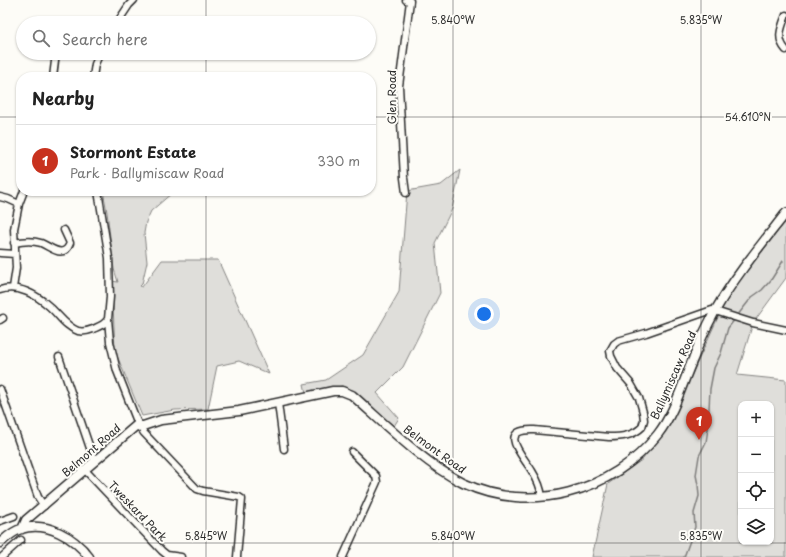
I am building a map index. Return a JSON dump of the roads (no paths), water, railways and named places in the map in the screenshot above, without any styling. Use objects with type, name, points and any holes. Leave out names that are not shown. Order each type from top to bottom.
[{"type":"main road","name":"Ballymiscaw Road","points":[[542,497],[567,493],[599,482],[624,467],[645,449],[658,434],[675,405],[693,358],[740,273],[786,213]]},
{"type":"main road","name":"Belmont Road","points":[[0,543],[16,531],[22,529],[26,520],[139,425],[160,420],[239,411],[333,392],[347,392],[352,395],[422,456],[450,476],[463,483],[504,496],[542,497]]},
{"type":"main road","points":[[43,528],[38,517],[44,506]]},
{"type":"main road","points":[[22,529],[43,528],[61,533],[73,540],[89,557]]},
{"type":"street","points":[[121,16],[134,0]]},
{"type":"street","name":"Glen Road","points":[[406,193],[399,86],[408,0]]},
{"type":"street","points":[[786,15],[780,36],[782,45],[786,50]]},
{"type":"street","points":[[54,72],[55,60]]},
{"type":"street","points":[[94,72],[97,60]]},
{"type":"street","points":[[13,288],[16,268],[14,229],[22,196]]},
{"type":"street","points":[[99,196],[109,252],[110,297],[108,319],[110,342],[117,371],[139,425],[144,433],[197,488],[203,491],[239,496],[242,499],[237,557]]},
{"type":"street","points":[[0,197],[19,204]]},
{"type":"street","points":[[14,243],[26,241],[40,242],[56,251],[64,251],[69,248],[70,243],[64,230]]},
{"type":"street","points":[[0,253],[16,254]]},
{"type":"street","points":[[0,290],[13,288],[40,298],[69,326],[78,331],[86,331],[98,327],[104,324],[108,319]]},
{"type":"street","points":[[542,497],[536,478],[515,446],[514,437],[517,433],[525,430],[534,430],[614,437],[627,435],[639,430],[642,427],[644,420],[639,398],[631,384],[613,362],[611,356],[611,347],[618,342],[712,310],[753,323],[786,330]]},
{"type":"street","points":[[58,357],[93,457],[96,461]]},
{"type":"street","points":[[0,389],[38,497],[44,506]]},
{"type":"street","points":[[278,403],[284,449]]},
{"type":"street","points":[[343,557],[377,482],[376,476],[352,452]]},
{"type":"street","name":"Tweskard Park","points":[[85,470],[162,551],[167,555],[181,557]]},
{"type":"street","points":[[0,521],[14,516]]},
{"type":"street","points":[[2,557],[21,540]]},
{"type":"waterway","points":[[737,316],[752,297],[762,290],[771,280],[783,261]]},
{"type":"waterway","points":[[684,557],[695,527],[694,513],[699,496],[696,475],[699,456],[706,442],[710,389],[714,368],[721,353],[728,328],[735,319]]},
{"type":"place","name":"Stormont Estate","points":[[699,440]]}]
